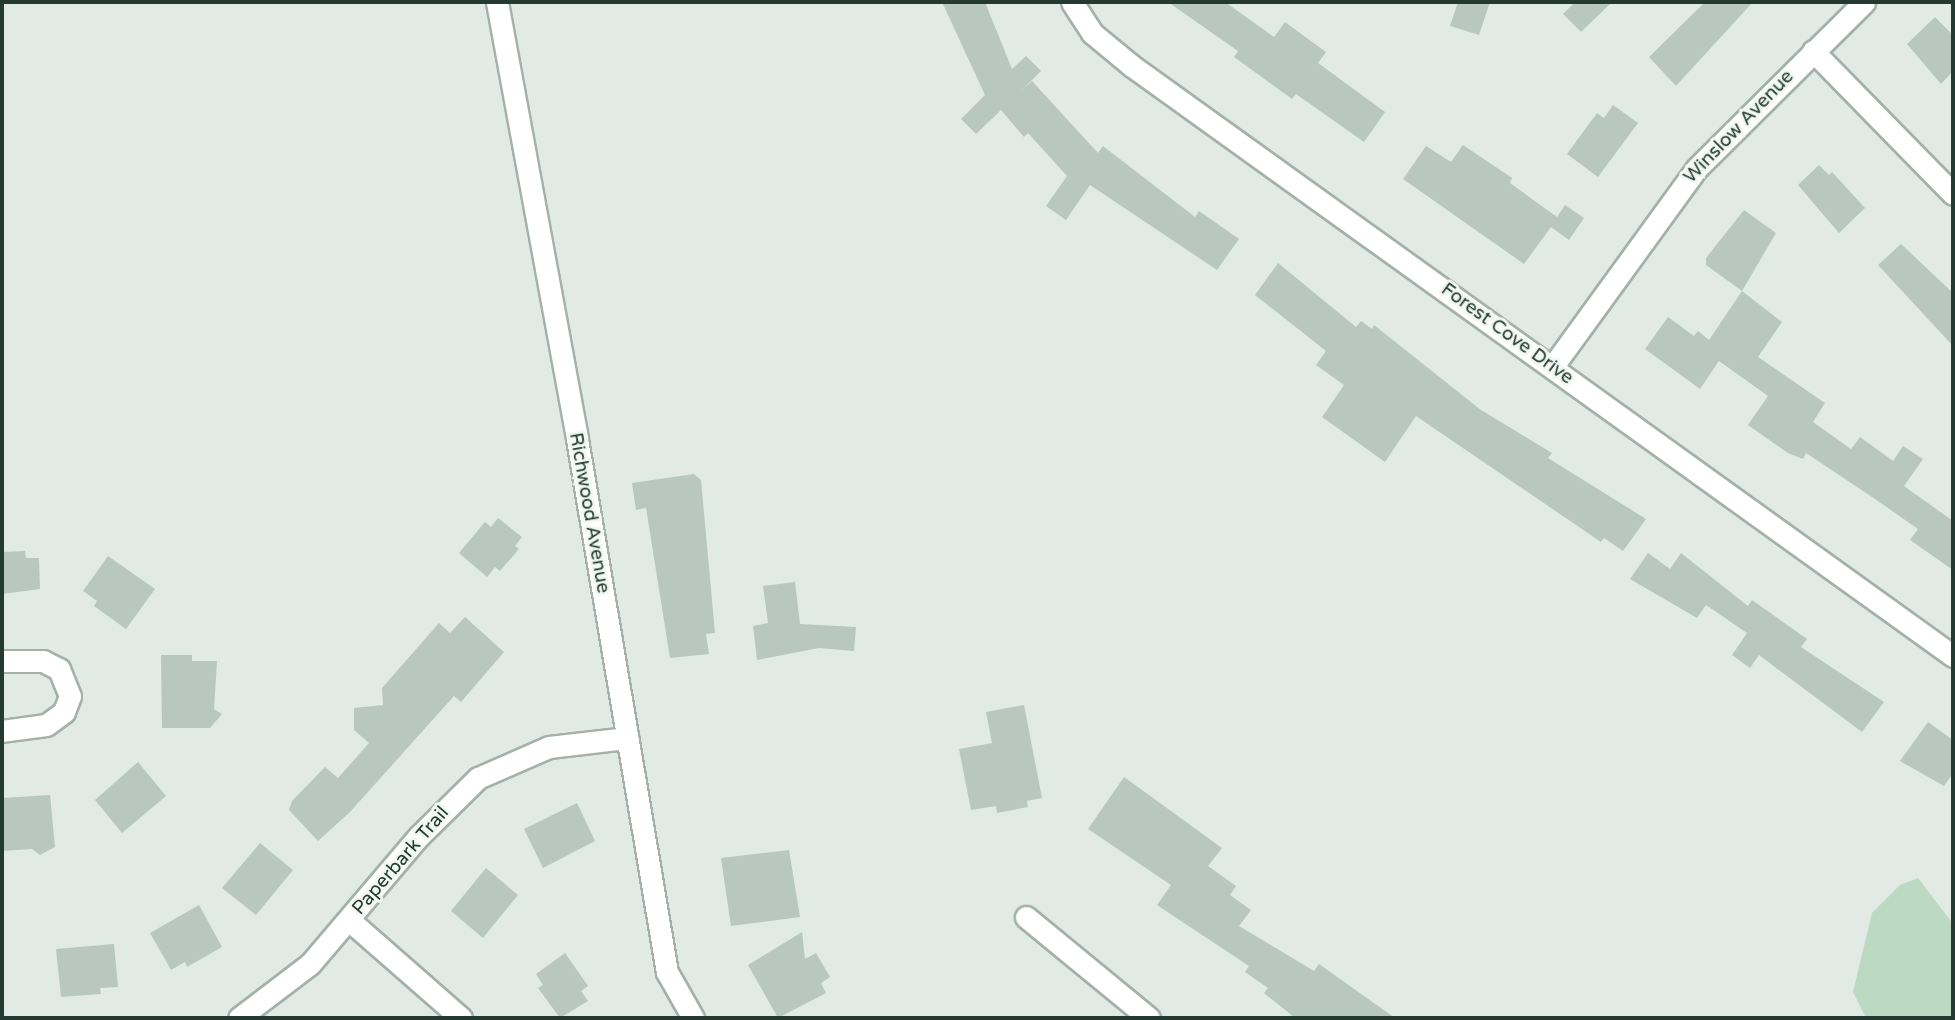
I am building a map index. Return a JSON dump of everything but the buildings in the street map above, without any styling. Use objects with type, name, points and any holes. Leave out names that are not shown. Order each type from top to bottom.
[{"type":"street","name":"Richwood Avenue","points":[[496,2],[667,972],[693,1018]]},
{"type":"street","name":"Forest Cove Drive","points":[[1072,2],[1092,33],[1132,66],[1953,656]]},
{"type":"street","name":"Winslow Avenue","points":[[1552,366],[1696,169],[1864,2]]},
{"type":"street","points":[[1813,51],[1953,194]]},
{"type":"street","points":[[2,661],[43,661],[58,669],[70,695],[64,712],[46,725],[2,731]]},
{"type":"street","name":"Paperbark Trail","points":[[239,1018],[310,964],[419,836],[478,778],[549,747],[627,738]]},
{"type":"street","points":[[1026,917],[1149,1018]]},
{"type":"street","points":[[349,920],[461,1018]]},
{"type":"green space","points":[[1918,878],[1953,924],[1953,1018],[1866,1018],[1853,992],[1872,913],[1900,885]]}]
